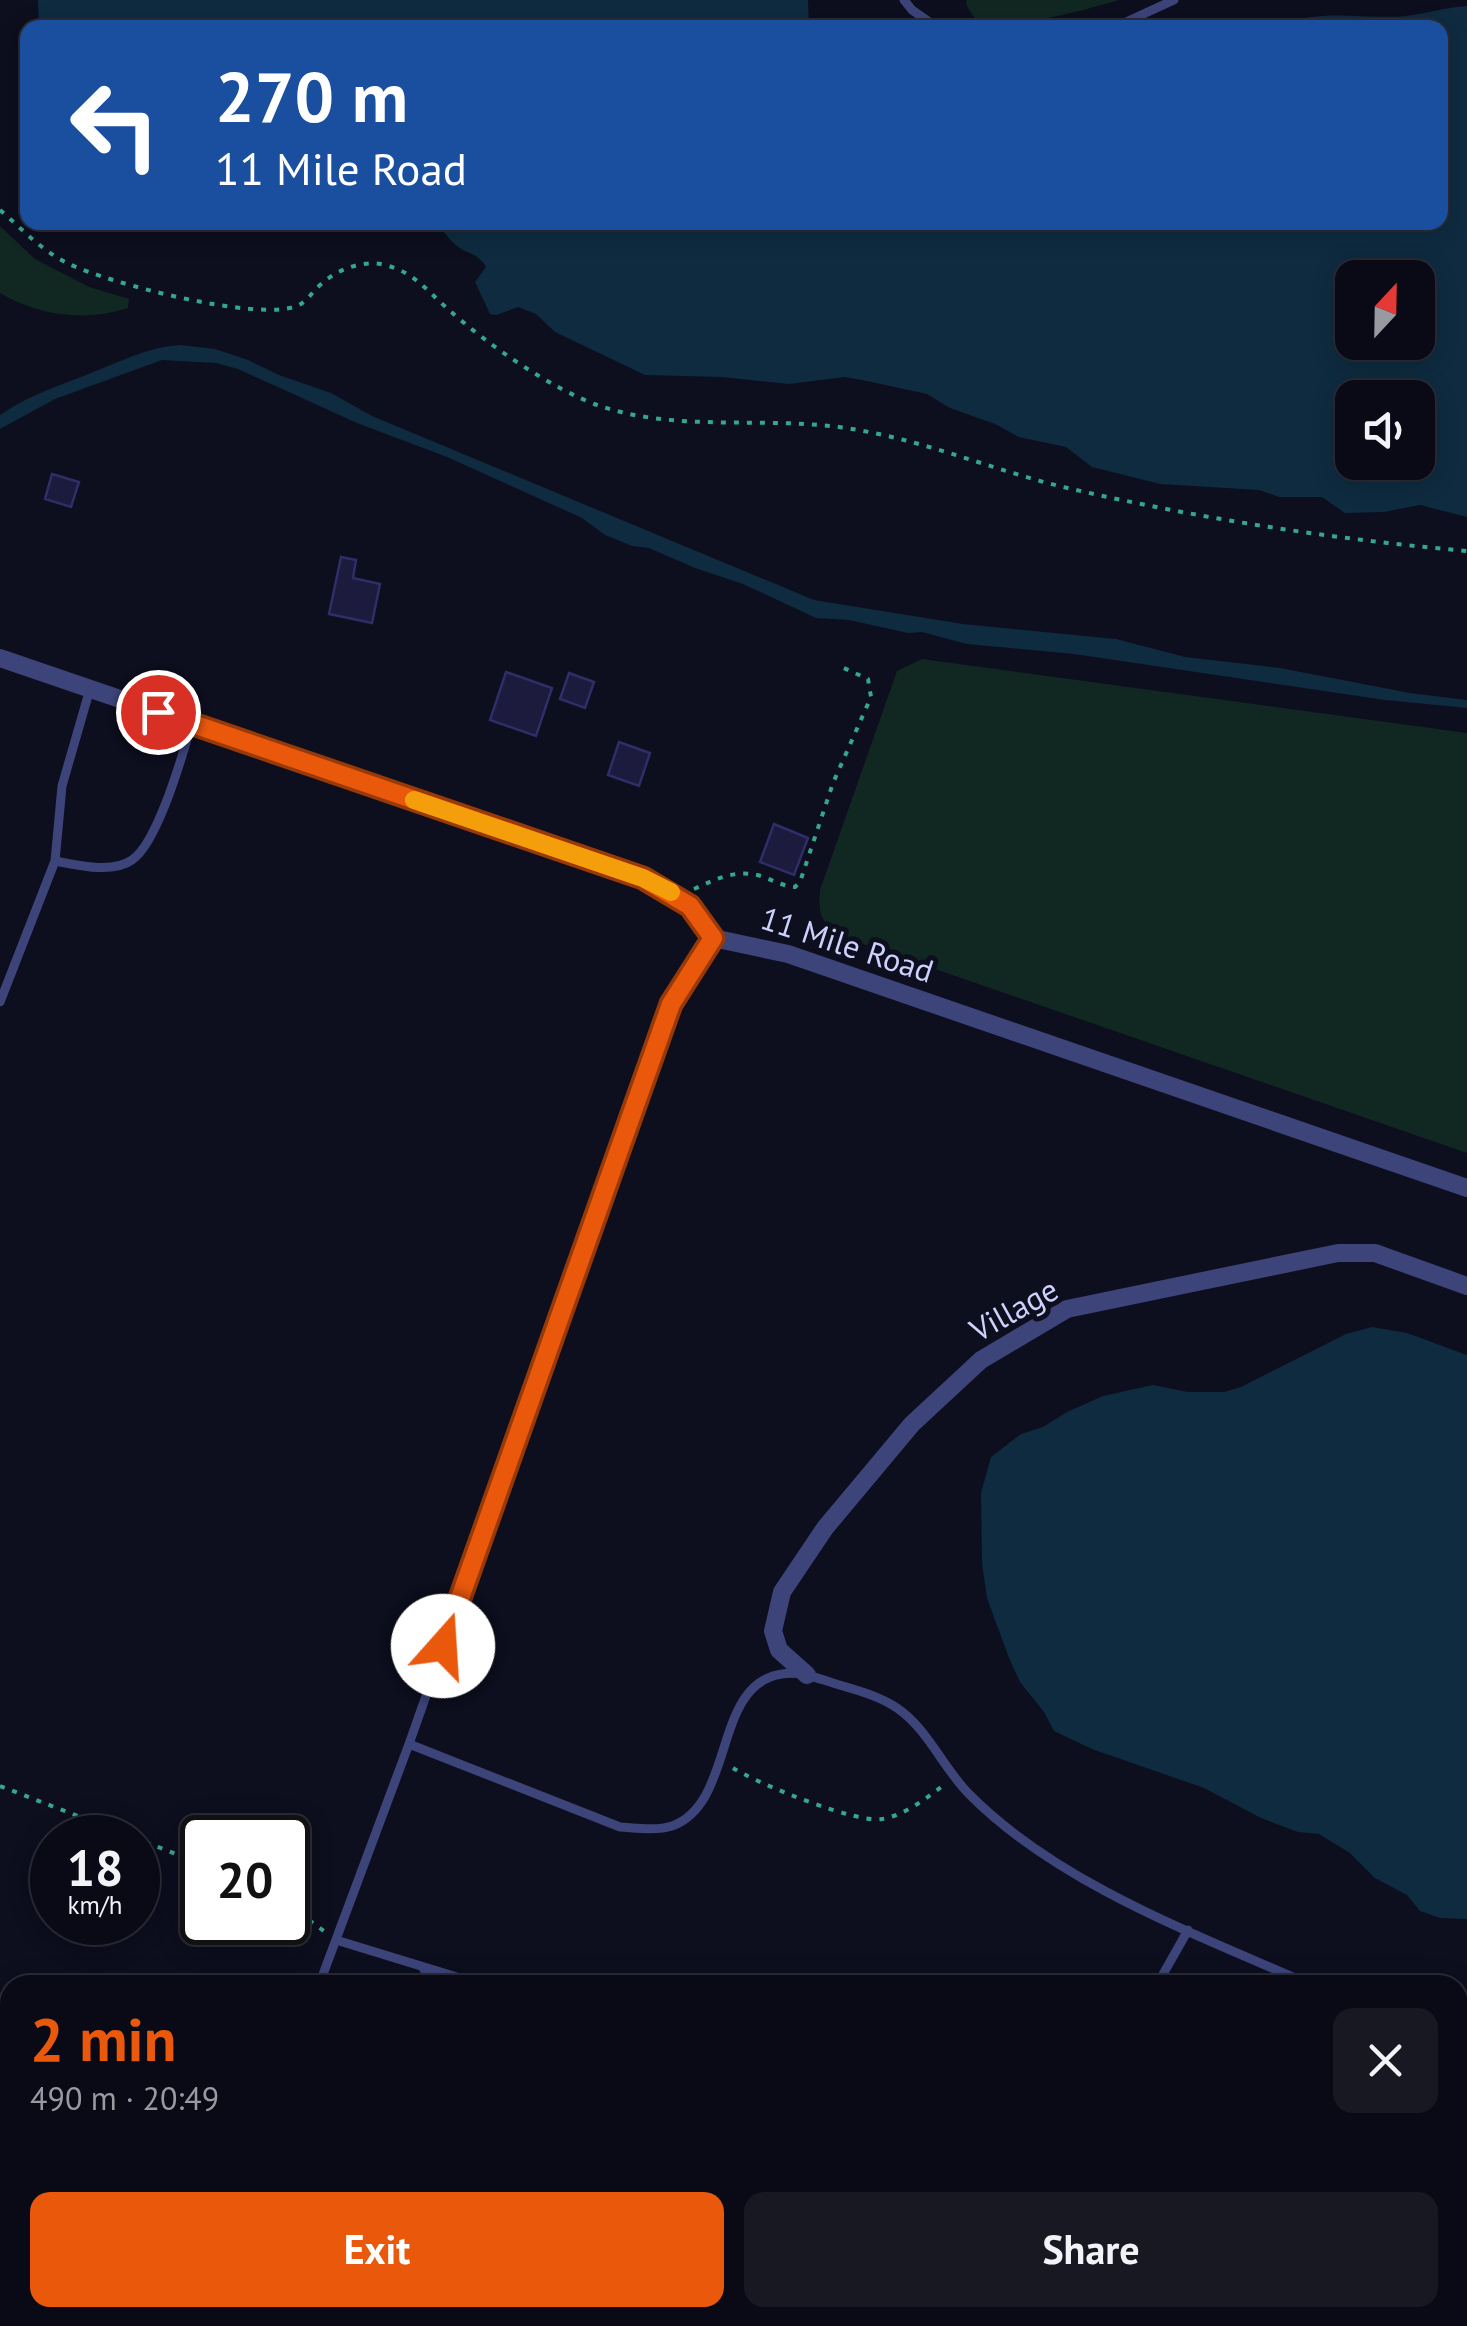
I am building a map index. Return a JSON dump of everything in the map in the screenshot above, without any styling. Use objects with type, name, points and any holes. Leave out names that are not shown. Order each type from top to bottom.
[{"type":"street","name":"11 Mile Road","points":[[0,658],[643,878],[677,896],[700,916],[713,938],[788,954],[1467,1188]]},
{"type":"street","name":"Village","points":[[807,1675],[779,1650],[773,1631],[782,1592],[825,1528],[912,1424],[981,1360],[1016,1339],[1067,1309],[1338,1253],[1375,1253],[1467,1286]]},
{"type":"lane","points":[[904,0],[926,20]]},
{"type":"lane","points":[[1130,20],[1174,0]]},
{"type":"lane","points":[[0,1002],[55,861],[62,786],[90,689]]},
{"type":"lane","points":[[55,861],[114,866],[132,860],[142,849],[168,798],[192,724]]},
{"type":"lane","points":[[323,1975],[409,1744],[662,1030],[690,970],[713,938]]},
{"type":"lane","points":[[409,1744],[620,1827],[671,1826],[686,1818],[703,1800],[742,1699],[771,1676],[807,1675],[897,1708],[911,1720],[968,1793],[1054,1860],[1188,1930],[1289,1975]]},
{"type":"lane","points":[[1163,1975],[1188,1930]]},
{"type":"lane","points":[[336,1940],[448,1975]]},
{"type":"lane","points":[[423,1968],[428,1975]]},
{"type":"path","points":[[0,210],[20,228]]},
{"type":"path","points":[[22,230],[42,248],[103,278],[162,294],[262,310],[292,308],[306,302],[320,284],[352,266],[381,264],[414,276],[449,311],[571,396],[607,408],[660,419],[859,430],[1058,486],[1146,505],[1348,540],[1467,551]]},
{"type":"path","points":[[677,896],[730,873],[746,872],[786,886],[794,887],[800,882],[833,783],[870,697],[868,678],[837,665]]},
{"type":"path","points":[[720,1761],[777,1788],[868,1820],[907,1810],[956,1777]]},
{"type":"path","points":[[0,1786],[180,1856]]},
{"type":"path","points":[[310,1920],[336,1940]]},
{"type":"green space","points":[[967,0],[1119,0],[1035,20],[981,20],[975,18]]},
{"type":"green space","points":[[0,226],[35,259],[89,287],[129,299],[128,308],[95,315],[62,314],[30,307],[0,293]]},
{"type":"green space","points":[[922,659],[1467,733],[1467,1153],[831,930],[821,915],[820,890],[897,671]]},
{"type":"water","points":[[38,0],[808,0],[809,20],[39,20]]},
{"type":"water","points":[[1467,6],[1467,517],[1420,505],[1384,512],[1345,513],[1322,497],[1279,497],[1259,490],[1160,484],[1092,467],[1066,447],[1019,437],[927,394],[845,377],[789,384],[645,375],[555,332],[536,314],[518,307],[490,314],[475,282],[486,267],[441,230],[1448,230],[1448,20],[1298,20],[1391,17]]},
{"type":"water","points":[[180,345],[215,349],[331,393],[372,416],[814,600],[963,624],[1116,639],[1185,657],[1280,668],[1467,700],[1467,708],[1385,700],[1074,654],[967,644],[922,632],[816,618],[743,584],[605,535],[582,518],[447,457],[216,363],[162,360],[55,399],[0,429],[0,415],[35,396],[137,355]]},
{"type":"water","points":[[1372,1327],[1407,1333],[1467,1355],[1467,1919],[1440,1918],[1420,1911],[1407,1895],[1375,1878],[1350,1853],[1319,1834],[1298,1832],[1261,1818],[1204,1788],[1092,1749],[1054,1731],[1020,1682],[987,1598],[981,1493],[991,1457],[1021,1434],[1103,1396],[1153,1385],[1188,1392],[1224,1392],[1241,1387],[1346,1334]]},
{"type":"building","points":[[52,474],[79,482],[71,507],[45,499]]},
{"type":"building","points":[[341,557],[356,560],[353,578],[380,584],[372,623],[329,614]]},
{"type":"building","points":[[506,672],[552,688],[536,736],[490,720]]},
{"type":"building","points":[[569,673],[594,682],[585,708],[560,699]]},
{"type":"building","points":[[619,742],[650,753],[639,786],[608,775]]},
{"type":"building","points":[[774,824],[808,838],[794,875],[760,862]]},
{"type":"slow traffic","points":[[414,800],[643,878],[671,892]]},
{"type":"route","points":[[158,712],[643,878],[690,906],[713,938],[671,1004],[443,1646]]}]
